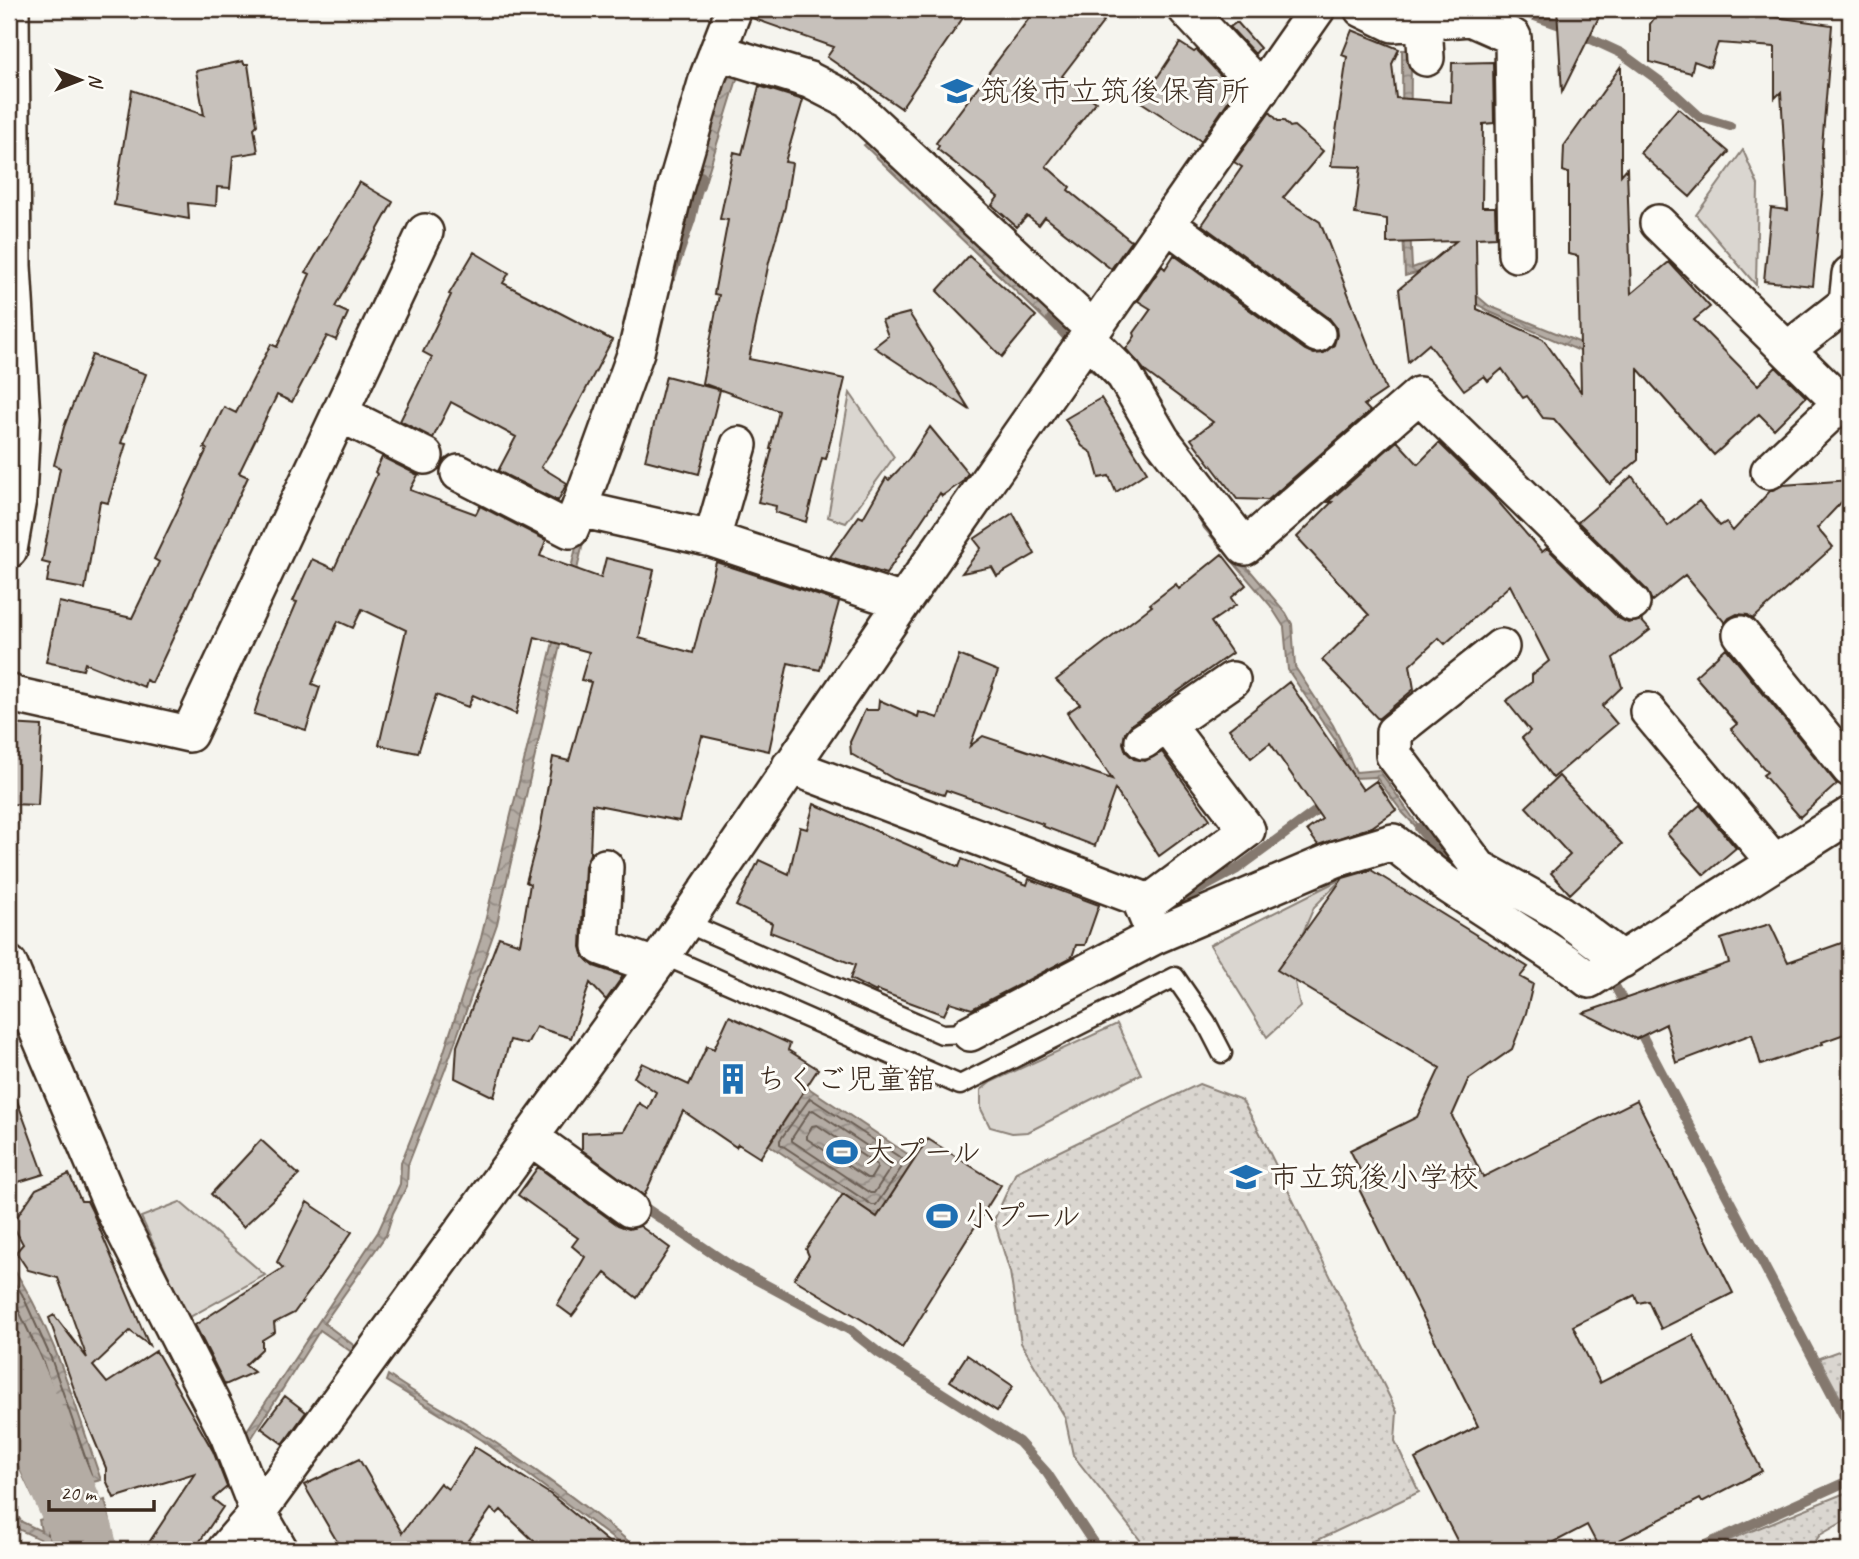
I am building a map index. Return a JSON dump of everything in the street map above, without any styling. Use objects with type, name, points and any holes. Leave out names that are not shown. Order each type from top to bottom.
[{"type":"street","points":[[9,550],[18,499],[22,417],[11,266],[11,9]]},
{"type":"street","points":[[339,413],[570,530],[636,352],[675,189],[717,52],[734,9]]},
{"type":"street","points":[[1186,9],[1261,90]]},
{"type":"street","points":[[225,1550],[258,1512],[659,960],[903,602],[1317,9]]},
{"type":"street","points":[[1362,9],[1393,24],[1470,18],[1513,37],[1516,254]]},
{"type":"street","points":[[1424,22],[1426,58]]},
{"type":"street","points":[[717,52],[808,80],[848,100],[1090,334],[1124,376],[1162,440],[1245,547],[1419,395],[1632,603]]},
{"type":"street","points":[[1658,223],[1841,403],[1769,471]]},
{"type":"street","points":[[1168,225],[1317,334]]},
{"type":"street","points":[[9,692],[189,734],[425,232]]},
{"type":"street","points":[[1787,350],[1849,293]]},
{"type":"street","points":[[712,540],[739,445]]},
{"type":"street","points":[[579,509],[712,540],[903,602]]},
{"type":"street","points":[[1741,634],[1850,769]]},
{"type":"street","points":[[1501,647],[1394,732],[1394,755],[1479,867],[1560,913],[1622,960]]},
{"type":"street","points":[[970,1033],[1149,922],[1247,830],[1155,733],[1232,680]]},
{"type":"street","points":[[1648,711],[1775,863]]},
{"type":"street","points":[[790,766],[1139,898],[1149,922]]},
{"type":"street","points":[[1149,922],[1393,842],[1445,883],[1567,962],[1589,980],[1850,816]]},
{"type":"street","points":[[605,867],[601,947],[659,960]]},
{"type":"street","points":[[9,964],[114,1211],[228,1435],[258,1512],[280,1550]]},
{"type":"street","points":[[530,1137],[630,1209]]},
{"type":"lane","points":[[684,922],[942,1034],[970,1033]]},
{"type":"lane","points":[[659,960],[960,1085],[1175,977],[1206,1022],[1222,1053]]},
{"type":"shaded area","points":[[1743,150],[1758,185],[1756,285],[1696,215]]},
{"type":"shaded area","points":[[850,393],[894,457],[846,523],[828,517]]},
{"type":"shaded area","points":[[1343,878],[1314,907],[1302,935],[1294,977],[1300,1007],[1267,1037],[1210,945]]},
{"type":"shaded area","points":[[1117,1024],[1141,1074],[1028,1132],[1012,1133],[990,1127],[981,1109],[981,1090],[991,1082]]},
{"type":"shaded area","points":[[1199,1084],[1242,1100],[1256,1125],[1397,1412],[1395,1441],[1419,1492],[1297,1550],[1148,1550],[1073,1455],[1065,1417],[1021,1343],[1010,1272],[994,1220],[1016,1172]]},
{"type":"shaded area","points":[[180,1202],[265,1275],[188,1318],[141,1217]]},
{"type":"shaded area","points":[[1850,1347],[1850,1416],[1819,1358]]},
{"type":"shaded area","points":[[1850,1491],[1850,1518],[1820,1535],[1809,1550],[1732,1550],[1724,1542]]},
{"type":"water","points":[[1402,50],[1411,50],[1412,268],[1435,260],[1489,306],[1581,343],[1582,352],[1492,313],[1472,301],[1434,268],[1405,276]]},
{"type":"water","points":[[728,73],[738,76],[703,189],[695,185]]},
{"type":"water","points":[[868,142],[1063,327],[1058,332],[864,145]]},
{"type":"water","points":[[1089,359],[1104,371],[1225,541],[1286,613],[1292,624],[1295,667],[1333,725],[1356,772],[1379,770],[1428,839],[1403,813],[1376,777],[1354,778],[1343,761],[1335,740],[1288,670],[1284,627],[1270,605],[1204,528],[1187,495],[1161,469],[1109,387],[1085,367]]},
{"type":"water","points":[[581,527],[586,530],[497,924],[408,1165],[407,1186],[393,1213],[386,1235],[324,1323],[364,1353],[360,1358],[320,1330],[251,1439],[244,1435],[378,1232],[400,1184],[401,1163],[437,1073],[481,938]]},
{"type":"water","name":"大プール","points":[[807,1087],[915,1159],[877,1217],[769,1145]]},
{"type":"water","points":[[9,1262],[25,1287],[51,1340],[101,1480],[33,1497],[9,1446]]},
{"type":"water","points":[[388,1375],[517,1457],[639,1550],[628,1550],[482,1440],[386,1381]]},
{"type":"water","points":[[105,1500],[117,1550],[46,1550],[44,1541],[20,1530],[9,1518],[9,1505],[22,1522],[41,1531],[39,1520]]},
{"type":"building","points":[[754,9],[969,9],[901,108],[827,57],[834,47],[752,18]]},
{"type":"building","points":[[1036,9],[1088,9],[1104,21],[1062,76],[1096,102],[1046,166],[1070,187],[1068,190],[1131,241],[1111,269],[1045,217],[1039,225],[1027,216],[1017,227],[992,205],[998,197],[937,149],[939,146],[936,143]]},
{"type":"building","points":[[1557,9],[1603,9],[1562,92]]},
{"type":"building","points":[[1661,9],[1728,9],[1726,14],[1746,13],[1832,25],[1822,147],[1823,185],[1813,286],[1764,281],[1771,208],[1788,210],[1781,92],[1775,98],[1775,47],[1718,43],[1710,67],[1694,61],[1691,73],[1650,62],[1650,24]]},
{"type":"building","points":[[1237,22],[1260,48],[1255,54],[1230,27]]},
{"type":"building","points":[[1352,30],[1399,49],[1392,64],[1396,98],[1451,102],[1452,63],[1493,62],[1494,123],[1483,124],[1482,207],[1495,207],[1496,237],[1476,238],[1477,309],[1543,339],[1581,392],[1578,256],[1568,254],[1568,173],[1563,171],[1564,146],[1621,66],[1621,175],[1627,168],[1631,294],[1669,262],[1710,307],[1694,320],[1758,385],[1776,367],[1806,397],[1774,429],[1759,414],[1714,455],[1638,369],[1638,460],[1610,484],[1554,419],[1543,418],[1527,396],[1523,398],[1502,369],[1488,381],[1484,376],[1464,390],[1429,344],[1408,362],[1399,289],[1456,241],[1387,243],[1387,219],[1355,214],[1361,167],[1331,166],[1347,57],[1342,55]]},
{"type":"building","points":[[1180,43],[1194,52],[1197,50],[1235,91],[1201,141],[1141,102]]},
{"type":"building","points":[[243,61],[248,64],[258,152],[233,156],[230,188],[217,187],[216,206],[188,203],[189,219],[114,205],[132,90],[204,115],[196,71]]},
{"type":"building","points":[[759,86],[803,100],[785,162],[792,163],[785,207],[769,262],[749,359],[845,379],[826,459],[822,458],[806,522],[775,512],[776,506],[758,502],[779,411],[702,383],[719,295],[714,294],[728,220],[720,219],[734,152],[742,154]]},
{"type":"building","points":[[1678,108],[1729,152],[1690,197],[1640,153]]},
{"type":"building","points":[[1270,112],[1278,121],[1284,121],[1290,127],[1294,126],[1323,151],[1283,198],[1320,222],[1386,390],[1364,405],[1370,411],[1268,500],[1237,499],[1191,439],[1213,422],[1146,372],[1126,349],[1151,309],[1138,301],[1162,266],[1165,269],[1174,255],[1305,350],[1314,354],[1324,353],[1334,345],[1336,327],[1329,318],[1202,225],[1242,167],[1234,162]]},
{"type":"building","points":[[359,182],[393,202],[335,307],[348,313],[336,340],[327,336],[292,402],[277,395],[239,473],[248,477],[152,683],[146,680],[144,687],[85,663],[83,670],[46,662],[59,602],[132,618],[159,562],[154,559],[207,449],[204,448],[224,407],[236,413],[271,344],[277,347],[310,274],[306,272]]},
{"type":"building","points":[[474,252],[509,273],[503,283],[612,340],[563,433],[541,467],[567,483],[558,501],[498,471],[516,437],[451,402],[433,438],[400,421],[432,357],[423,352],[451,295],[449,294]]},
{"type":"building","points":[[969,256],[1036,316],[1002,357],[937,291]]},
{"type":"building","points":[[909,313],[970,410],[874,347],[888,336],[882,320]]},
{"type":"building","points":[[92,355],[146,374],[121,443],[126,444],[108,503],[100,501],[85,589],[47,582],[50,564],[42,562],[60,468],[54,465],[64,427]]},
{"type":"building","points":[[666,376],[720,390],[699,474],[645,460]]},
{"type":"building","points":[[1101,398],[1147,472],[1116,492],[1109,476],[1099,478],[1092,453],[1082,446],[1065,419]]},
{"type":"building","points":[[930,427],[968,473],[962,482],[942,496],[940,493],[886,574],[830,557],[859,516],[863,518],[886,478],[889,480],[908,460]]},
{"type":"building","points":[[1397,441],[1418,464],[1439,443],[1494,497],[1542,552],[1547,548],[1618,618],[1628,623],[1641,620],[1650,630],[1613,658],[1622,687],[1602,706],[1617,724],[1553,778],[1522,738],[1530,731],[1506,701],[1532,682],[1532,675],[1549,661],[1510,585],[1445,644],[1439,638],[1410,665],[1414,689],[1378,719],[1322,660],[1369,615],[1297,537],[1332,502],[1328,502]]},
{"type":"building","points":[[382,457],[418,475],[410,490],[476,514],[480,506],[546,540],[540,556],[601,578],[606,558],[654,570],[639,638],[693,653],[716,562],[839,602],[820,670],[788,663],[769,751],[702,736],[679,821],[592,804],[590,854],[585,866],[581,947],[584,957],[594,966],[623,976],[606,1000],[590,983],[571,1038],[536,1027],[527,1044],[510,1040],[494,1097],[455,1078],[457,1046],[499,937],[520,944],[530,884],[526,882],[540,830],[553,757],[569,761],[591,682],[581,680],[589,652],[535,637],[516,714],[473,695],[468,707],[436,695],[418,753],[379,745],[406,630],[362,609],[353,628],[338,621],[312,684],[320,687],[306,730],[254,714],[269,667],[297,602],[293,601],[312,559],[334,569],[377,474],[375,472]]},
{"type":"building","points":[[1632,476],[1668,526],[1699,501],[1720,526],[1726,522],[1733,531],[1770,491],[1783,485],[1850,480],[1850,493],[1817,528],[1833,547],[1753,619],[1748,615],[1737,614],[1725,623],[1685,575],[1652,601],[1646,589],[1578,522]]},
{"type":"building","points":[[1013,513],[1035,554],[997,576],[992,567],[962,573],[981,548],[974,539]]},
{"type":"building","points":[[1222,554],[1246,585],[1231,598],[1236,605],[1211,622],[1232,653],[1132,724],[1125,733],[1123,743],[1126,752],[1134,759],[1145,761],[1162,752],[1210,819],[1159,856],[1115,789],[1095,846],[1042,826],[1043,824],[946,790],[944,795],[894,779],[851,754],[850,742],[865,710],[878,710],[879,700],[918,717],[919,712],[938,718],[959,655],[998,671],[970,746],[983,736],[1112,779],[1067,713],[1080,704],[1056,680],[1152,606],[1150,604],[1176,584],[1179,589]]},
{"type":"building","points":[[1726,648],[1837,784],[1800,817],[1763,775],[1767,772],[1731,729],[1737,724],[1695,676]]},
{"type":"building","points":[[1289,682],[1363,790],[1376,781],[1396,810],[1372,827],[1318,845],[1307,830],[1322,819],[1270,743],[1251,758],[1229,729]]},
{"type":"building","points":[[9,724],[42,726],[38,805],[9,804]]},
{"type":"building","points":[[1559,776],[1622,844],[1570,894],[1551,873],[1570,855],[1526,807]]},
{"type":"building","points":[[814,804],[959,867],[962,859],[1027,885],[1029,879],[1099,905],[1085,945],[1076,945],[1072,957],[972,1009],[950,1002],[944,1015],[877,990],[876,992],[850,979],[855,965],[770,932],[772,923],[736,906],[759,860],[789,874],[800,827],[807,829]]},
{"type":"building","points":[[1700,805],[1736,848],[1704,875],[1667,834]]},
{"type":"building","points":[[1371,870],[1528,967],[1520,977],[1533,984],[1526,1013],[1512,1049],[1468,1080],[1452,1116],[1483,1177],[1637,1100],[1733,1293],[1661,1329],[1648,1301],[1638,1303],[1635,1295],[1573,1326],[1600,1383],[1693,1335],[1762,1471],[1600,1550],[1587,1525],[1539,1550],[1462,1550],[1415,1459],[1478,1426],[1359,1189],[1367,1184],[1350,1150],[1417,1117],[1440,1068],[1277,970],[1343,878]]},
{"type":"building","points":[[1770,924],[1788,962],[1850,940],[1850,1032],[1761,1065],[1752,1034],[1676,1063],[1666,1024],[1636,1039],[1583,1013],[1729,963],[1721,939]]},
{"type":"building","points":[[729,1016],[790,1044],[788,1050],[818,1069],[760,1158],[738,1144],[736,1147],[683,1111],[644,1196],[582,1150],[582,1133],[624,1131],[639,1103],[648,1109],[656,1092],[634,1077],[642,1063],[689,1085],[707,1046],[714,1049]]},
{"type":"building","points":[[9,1087],[12,1087],[44,1174],[9,1185]]},
{"type":"building","points":[[928,1139],[1001,1185],[902,1348],[874,1327],[794,1279],[809,1256],[806,1249],[843,1194],[877,1217]]},
{"type":"building","points":[[261,1140],[299,1175],[243,1227],[211,1194]]},
{"type":"building","points":[[538,1167],[618,1225],[629,1229],[640,1226],[670,1248],[637,1298],[605,1273],[572,1316],[557,1305],[585,1257],[572,1246],[578,1238],[518,1195]]},
{"type":"building","points":[[69,1174],[81,1201],[87,1201],[92,1211],[149,1345],[130,1331],[93,1366],[107,1383],[156,1351],[213,1451],[227,1487],[213,1499],[223,1507],[194,1550],[144,1550],[195,1473],[114,1498],[106,1480],[106,1468],[80,1406],[49,1318],[54,1315],[87,1358],[58,1278],[28,1270],[16,1252],[23,1244],[12,1224],[36,1189]]},
{"type":"building","points":[[307,1202],[352,1232],[294,1313],[274,1323],[275,1332],[262,1340],[262,1349],[245,1365],[254,1372],[225,1385],[195,1325],[283,1268],[277,1262]]},
{"type":"building","points":[[967,1355],[1013,1386],[997,1411],[950,1381]]},
{"type":"building","points":[[285,1396],[306,1412],[283,1444],[261,1428]]},
{"type":"building","points":[[475,1447],[550,1494],[618,1550],[548,1550],[544,1545],[538,1545],[501,1510],[497,1514],[491,1509],[462,1550],[342,1550],[304,1485],[359,1459],[402,1533],[440,1483],[448,1489]]},
{"type":"waterway","points":[[1515,9],[1563,26],[1621,53],[1665,85],[1700,117],[1730,126]]},
{"type":"waterway","points":[[671,277],[691,219],[701,176]]},
{"type":"waterway","points":[[1051,319],[1075,346]]},
{"type":"waterway","points":[[1180,900],[1237,869],[1327,803]]},
{"type":"waterway","points":[[1419,828],[1459,875]]},
{"type":"waterway","points":[[1606,975],[1629,1012]]},
{"type":"waterway","points":[[1637,1026],[1850,1428]]},
{"type":"waterway","points":[[638,1203],[731,1266],[850,1330],[879,1353],[1019,1442],[1047,1473],[1098,1550]]},
{"type":"waterway","points":[[9,1364],[82,1533],[86,1550]]},
{"type":"waterway","points":[[1694,1550],[1850,1480]]},
{"type":"place","name":"筑後市立筑後保育所","points":[[957,91]]},
{"type":"place","name":"ちくご児童舘","points":[[733,1079]]},
{"type":"place","name":"大プール","points":[[842,1152]]},
{"type":"place","name":"市立筑後小学校","points":[[1246,1177]]},
{"type":"place","name":"小プール","points":[[942,1216]]}]
